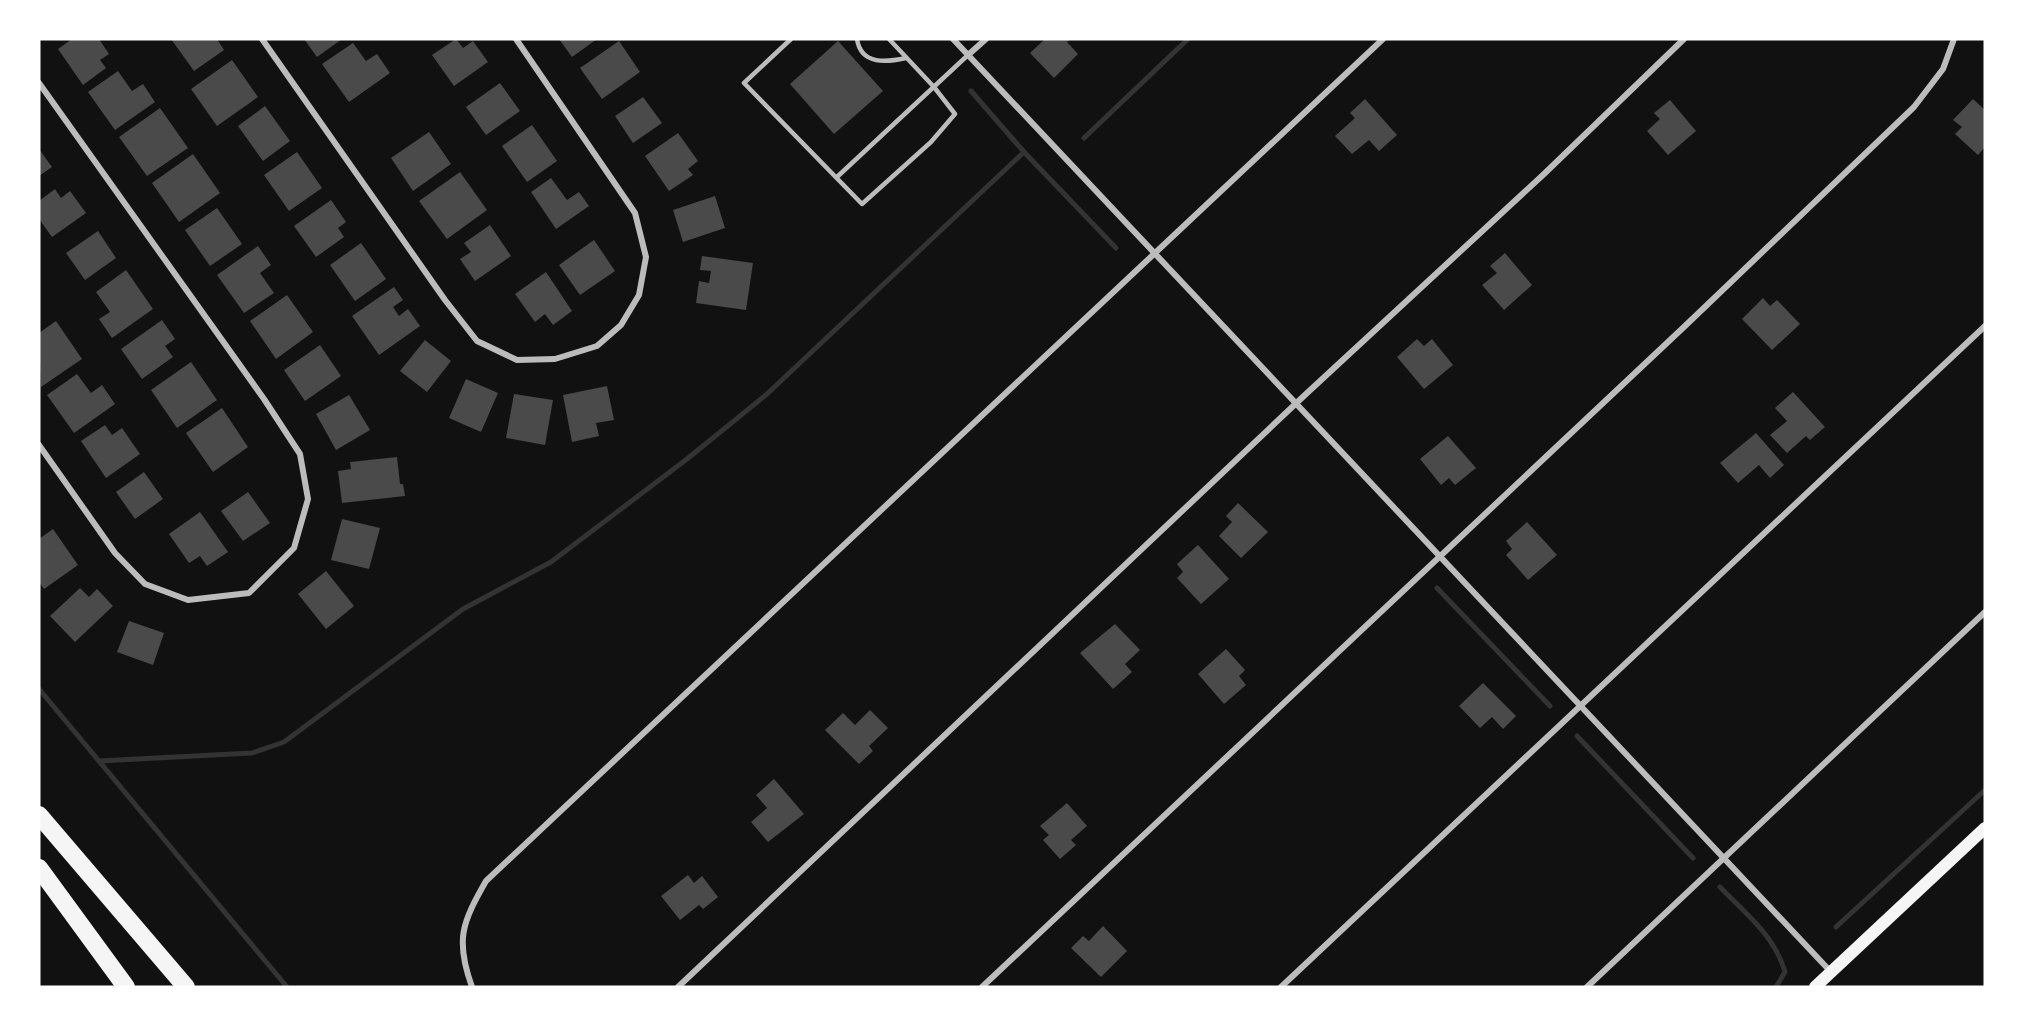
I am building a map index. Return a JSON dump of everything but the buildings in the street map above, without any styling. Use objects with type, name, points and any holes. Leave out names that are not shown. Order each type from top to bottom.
[{"type":"highway","points":[[39,815],[186,987]]},
{"type":"highway","points":[[39,868],[126,987]]},
{"type":"main road","points":[[1815,987],[1985,828]]},
{"type":"street","points":[[262,39],[445,300],[477,341],[517,360],[555,359],[597,346],[621,325],[639,295],[646,257],[635,213],[516,39]]},
{"type":"street","points":[[953,39],[1831,972]]},
{"type":"street","points":[[968,55],[986,39]]},
{"type":"street","points":[[472,987],[465,967],[462,946],[466,915],[486,881],[1383,39]]},
{"type":"street","points":[[678,987],[1544,174],[1684,39]]},
{"type":"street","points":[[981,987],[1685,326],[1914,107],[1943,69],[1954,39]]},
{"type":"street","points":[[39,83],[264,399],[300,454],[308,499],[294,548],[249,593],[188,600],[145,584],[115,553],[39,444]]},
{"type":"street","points":[[1281,987],[1985,326]]},
{"type":"street","points":[[1587,987],[1985,612]]},
{"type":"lane","points":[[790,39],[744,83],[862,204],[931,142],[955,114],[934,87],[889,39]]},
{"type":"lane","points":[[858,39],[858,44],[870,58],[880,62],[906,58]]},
{"type":"lane","points":[[837,177],[968,55]]},
{"type":"waterway","points":[[1084,138],[1188,39]]},
{"type":"waterway","points":[[971,91],[1024,152],[1116,248]]},
{"type":"waterway","points":[[99,761],[252,753],[284,742],[463,609],[551,562],[687,459],[767,394],[1024,152]]},
{"type":"waterway","points":[[1437,588],[1550,706]]},
{"type":"waterway","points":[[39,689],[287,987]]},
{"type":"waterway","points":[[1577,736],[1693,858]]},
{"type":"waterway","points":[[1836,927],[1985,790]]},
{"type":"waterway","points":[[1720,887],[1758,926],[1774,947],[1785,972],[1776,987]]}]
